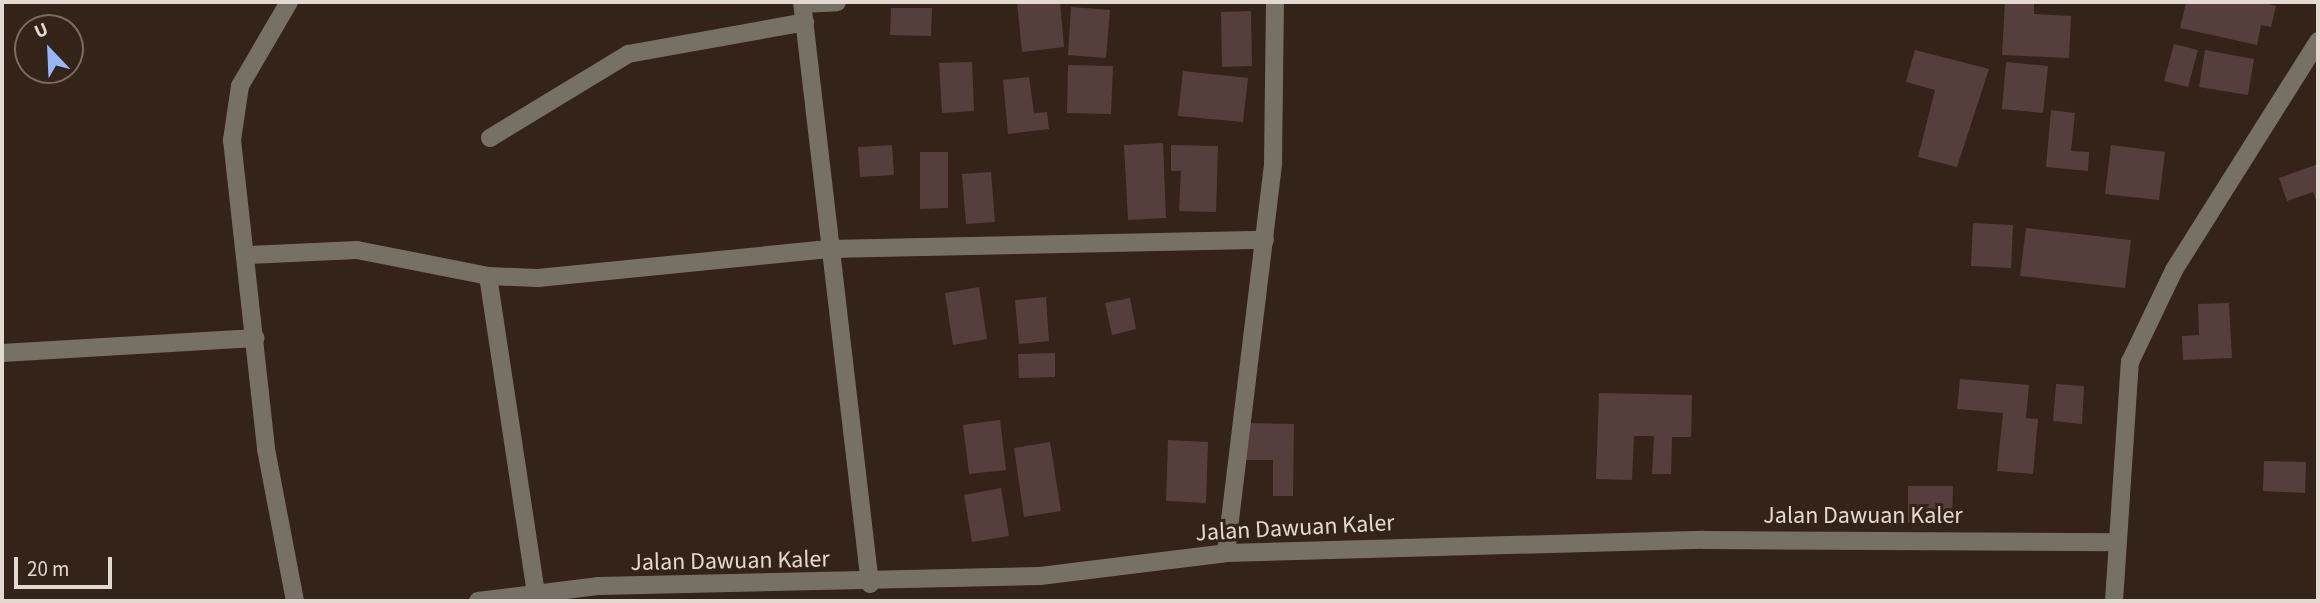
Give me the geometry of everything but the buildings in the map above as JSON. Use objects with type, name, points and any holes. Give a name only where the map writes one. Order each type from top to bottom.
[{"type":"street","points":[[289,2],[232,111],[266,449],[295,601]]},
{"type":"street","points":[[838,2],[803,3],[829,249],[870,584]]},
{"type":"street","points":[[1226,553],[1265,240],[1275,2]]},
{"type":"street","points":[[490,138],[628,54],[805,22]]},
{"type":"street","points":[[2114,601],[2124,393],[2137,343],[2174,270],[2318,41]]},
{"type":"street","points":[[248,254],[357,250],[488,276],[538,278],[829,249],[1265,240]]},
{"type":"street","points":[[488,276],[536,594]]},
{"type":"street","points":[[2,353],[256,338]]},
{"type":"street","name":"Jalan Dawuan Kaler","points":[[478,601],[599,586],[870,584],[1040,576],[1226,553],[1704,540],[2117,542]]}]
